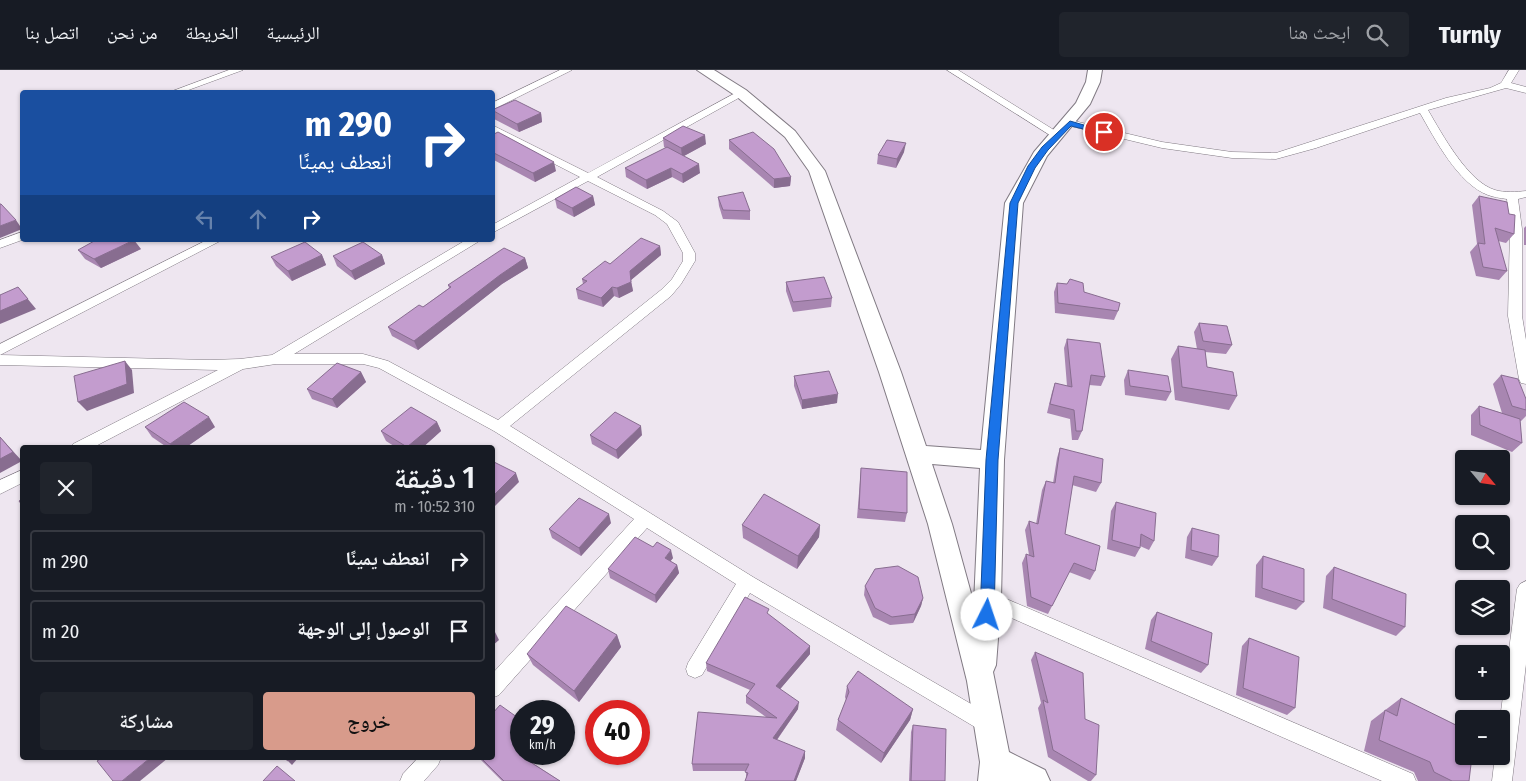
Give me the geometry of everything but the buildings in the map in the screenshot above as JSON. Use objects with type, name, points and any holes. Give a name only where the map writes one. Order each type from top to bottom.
[{"type":"main road","points":[[704,70],[741,92],[790,134],[817,171],[919,454],[940,524],[981,681],[990,726],[995,772],[1034,781]]},
{"type":"main road","points":[[981,681],[988,598],[992,460],[1014,203],[1031,168],[1086,98],[1095,70]]},
{"type":"main road","points":[[919,454],[992,460]]},
{"type":"street","points":[[181,90],[238,70]]},
{"type":"street","points":[[495,106],[567,70]]},
{"type":"street","points":[[952,70],[1063,129],[1232,155],[1263,157],[1276,156],[1312,146],[1422,109],[1505,85],[1526,90]]},
{"type":"street","points":[[1505,85],[1514,70]]},
{"type":"street","points":[[495,228],[741,92]]},
{"type":"street","points":[[1422,109],[1450,156],[1480,187],[1492,193],[1512,196],[1526,194]]},
{"type":"street","points":[[495,130],[659,213],[672,222],[689,252],[689,261],[677,281],[666,293],[499,428]]},
{"type":"street","points":[[1512,196],[1516,229],[1515,316],[1526,379]]},
{"type":"street","points":[[0,244],[20,237]]},
{"type":"street","points":[[0,350],[212,242]]},
{"type":"street","points":[[276,359],[472,242]]},
{"type":"street","points":[[0,360],[240,364],[276,359],[363,359],[391,367],[499,428],[747,582],[990,726]]},
{"type":"street","points":[[84,445],[240,364]]},
{"type":"street","points":[[0,488],[20,477]]},
{"type":"street","points":[[495,686],[645,518]]},
{"type":"street","points":[[695,669],[747,582]]},
{"type":"street","points":[[1502,781],[1521,685],[1526,589]]},
{"type":"street","points":[[988,598],[1406,781]]},
{"type":"street","points":[[410,781],[429,760]]},
{"type":"route","points":[[987,615],[992,460],[1014,203],[1031,168],[1045,148],[1070,123],[1104,132]]}]
